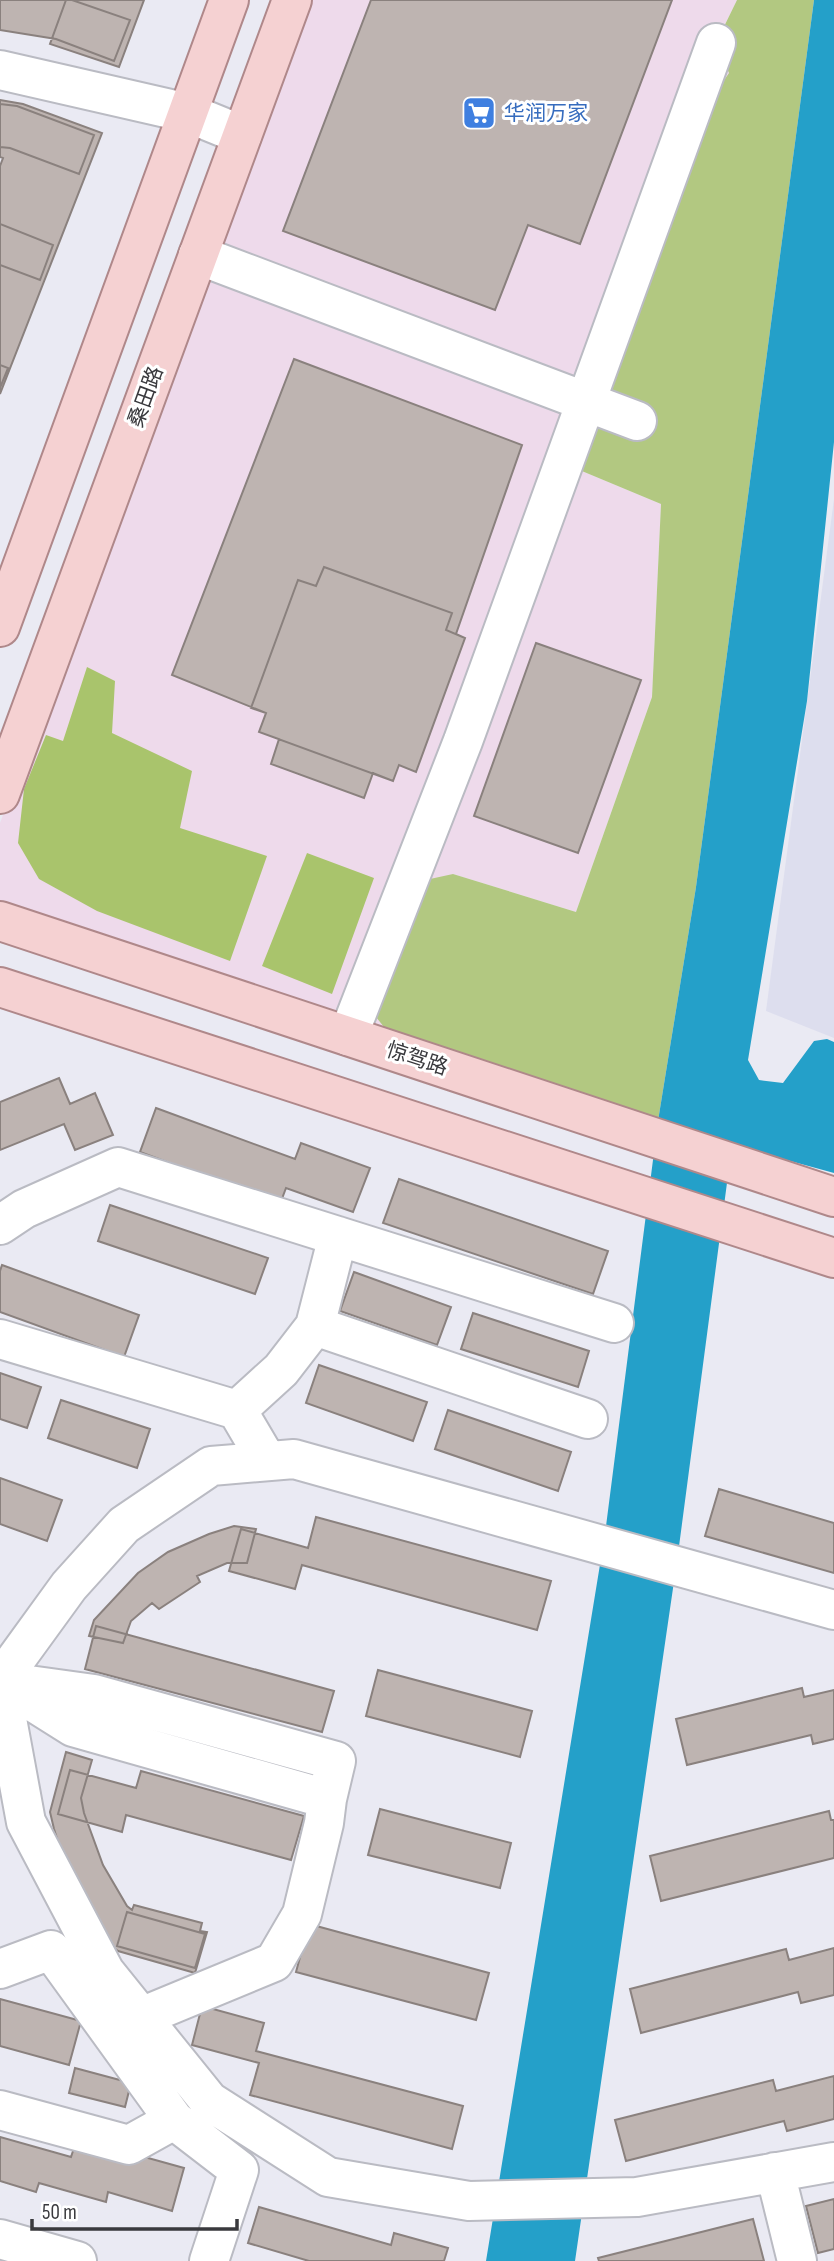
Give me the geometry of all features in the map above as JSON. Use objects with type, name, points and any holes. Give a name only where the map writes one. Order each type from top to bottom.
[{"type":"main road","points":[[0,627],[229,0]]},
{"type":"main road","name":"桑田路","points":[[0,794],[292,0]]},
{"type":"main road","name":"惊驾路","points":[[0,921],[834,1197]]},
{"type":"main road","points":[[0,986],[834,1258]]},
{"type":"street","points":[[348,1036],[463,741],[716,43]]},
{"type":"street","points":[[0,71],[188,113],[242,135]]},
{"type":"street","points":[[198,255],[637,421]]},
{"type":"street","points":[[0,1225],[24,1209],[118,1167],[614,1324]]},
{"type":"street","points":[[237,1410],[281,1370],[315,1326],[338,1237]]},
{"type":"street","points":[[315,1326],[588,1419]]},
{"type":"street","points":[[0,1339],[237,1410],[267,1461]]},
{"type":"street","points":[[834,1610],[294,1459],[267,1461],[211,1466],[124,1525],[69,1586],[0,1681],[26,1822],[105,1972],[209,2101],[328,2177],[469,2201],[637,2197],[834,2162]]},
{"type":"street","points":[[0,1681],[94,1694],[336,1761],[302,1914],[274,1962],[141,2017]]},
{"type":"street","points":[[0,1969],[51,1950],[174,2120],[239,2170],[209,2261]]},
{"type":"street","points":[[0,2110],[129,2145],[174,2120]]},
{"type":"street","points":[[775,2172],[797,2261]]},
{"type":"street","points":[[0,2239],[77,2261]]},
{"type":"shaded area","points":[[306,0],[737,0],[716,43],[730,73],[707,105],[577,469],[661,504],[652,697],[576,912],[453,874],[396,1042],[0,904],[0,823]]},
{"type":"shaded area","points":[[834,499],[834,1038],[766,1011]]},
{"type":"green space","points":[[737,0],[814,0],[696,887],[658,1121],[396,1042],[372,1012],[430,879],[453,874],[576,912],[652,697],[661,504],[577,469],[707,105],[729,73],[716,43]]},
{"type":"green space","points":[[87,667],[115,681],[112,733],[192,771],[180,828],[267,856],[230,961],[97,911],[39,879],[18,843],[24,789],[46,735],[63,741]]},
{"type":"green space","points":[[307,853],[374,878],[332,994],[262,966]]},
{"type":"water","points":[[814,0],[834,0],[834,442],[807,701],[748,1060],[759,1080],[783,1083],[814,1041],[827,1039],[834,1042],[834,1173],[732,1145],[678,1554],[575,2261],[486,2261],[605,1534],[658,1121],[696,887]]},
{"type":"building","points":[[0,0],[72,0],[130,20],[114,61],[56,39],[0,30]]},
{"type":"building","points":[[66,0],[144,0],[119,67],[50,44]]},
{"type":"building","name":"华润万家","points":[[371,0],[672,0],[580,244],[528,225],[495,310],[283,231]]},
{"type":"building","points":[[0,100],[23,104],[102,133],[0,394],[0,166],[3,158],[0,157]]},
{"type":"building","points":[[0,104],[17,106],[94,135],[79,174],[10,148],[0,147]]},
{"type":"building","points":[[0,224],[53,245],[40,280],[0,265]]},
{"type":"building","points":[[294,359],[522,445],[456,634],[465,638],[416,772],[399,765],[393,781],[373,773],[364,798],[271,764],[279,739],[259,732],[266,713],[172,675]]},
{"type":"building","points":[[0,365],[8,368],[0,388]]},
{"type":"building","points":[[324,567],[452,613],[446,630],[465,638],[416,772],[399,765],[393,781],[259,732],[266,713],[251,708],[298,580],[316,586]]},
{"type":"building","points":[[536,643],[641,680],[578,853],[474,816]]},
{"type":"building","points":[[59,1078],[70,1104],[95,1093],[113,1135],[75,1150],[64,1124],[0,1150],[0,1102]]},
{"type":"building","points":[[156,1108],[295,1159],[301,1143],[370,1168],[353,1212],[286,1188],[280,1204],[140,1152]]},
{"type":"building","points":[[399,1179],[608,1251],[593,1294],[383,1223]]},
{"type":"building","points":[[110,1205],[268,1258],[255,1294],[98,1241]]},
{"type":"building","points":[[2,1265],[139,1315],[124,1357],[0,1312]]},
{"type":"building","points":[[354,1272],[451,1307],[437,1345],[340,1311]]},
{"type":"building","points":[[473,1313],[589,1351],[578,1387],[461,1349]]},
{"type":"building","points":[[319,1365],[427,1402],[413,1441],[306,1403]]},
{"type":"building","points":[[0,1373],[41,1387],[27,1428],[0,1419]]},
{"type":"building","points":[[61,1400],[150,1429],[137,1468],[48,1438]]},
{"type":"building","points":[[448,1410],[571,1452],[558,1491],[435,1449]]},
{"type":"building","points":[[0,1478],[62,1500],[47,1541],[0,1524]]},
{"type":"building","points":[[719,1489],[834,1523],[834,1573],[705,1536]]},
{"type":"building","points":[[316,1517],[551,1581],[537,1630],[302,1565],[295,1589],[229,1571],[241,1529],[308,1548]]},
{"type":"building","points":[[234,1526],[256,1529],[247,1563],[227,1563],[197,1576],[200,1582],[159,1609],[152,1603],[131,1621],[123,1643],[89,1636],[94,1620],[138,1573],[168,1552]]},
{"type":"building","points":[[96,1626],[334,1691],[322,1732],[85,1669]]},
{"type":"building","points":[[378,1670],[532,1711],[520,1757],[366,1716]]},
{"type":"building","points":[[802,1688],[804,1697],[834,1690],[834,1739],[813,1744],[811,1735],[687,1765],[676,1719]]},
{"type":"building","points":[[66,1752],[92,1760],[81,1798],[84,1813],[103,1865],[127,1906],[132,1910],[134,1905],[202,1923],[200,1931],[207,1932],[195,1973],[118,1951],[110,1945],[61,1851],[50,1812]]},
{"type":"building","points":[[70,1770],[136,1788],[141,1771],[304,1816],[291,1860],[126,1815],[122,1832],[58,1814]]},
{"type":"building","points":[[380,1809],[511,1843],[500,1888],[368,1855]]},
{"type":"building","points":[[829,1811],[831,1820],[834,1820],[834,1858],[661,1901],[650,1856]]},
{"type":"building","points":[[127,1912],[205,1934],[195,1968],[117,1946]]},
{"type":"building","points":[[309,1924],[489,1973],[476,2020],[296,1972]]},
{"type":"building","points":[[834,1948],[834,1995],[801,2003],[798,1992],[641,2033],[630,1989],[786,1949],[789,1960]]},
{"type":"building","points":[[0,1999],[81,2021],[69,2065],[0,2046]]},
{"type":"building","points":[[202,2006],[264,2023],[256,2051],[463,2106],[452,2149],[250,2095],[259,2063],[192,2045]]},
{"type":"building","points":[[75,2068],[131,2083],[125,2107],[69,2093]]},
{"type":"building","points":[[834,2076],[834,2119],[787,2131],[784,2121],[626,2161],[615,2120],[773,2080],[776,2091]]},
{"type":"building","points":[[0,2137],[71,2157],[74,2148],[123,2151],[184,2168],[172,2211],[108,2192],[106,2202],[39,2183],[36,2192],[0,2181]]},
{"type":"building","points":[[834,2199],[834,2249],[818,2253],[806,2206]]},
{"type":"building","points":[[259,2207],[391,2245],[394,2233],[448,2248],[444,2261],[309,2261],[248,2243]]},
{"type":"building","points":[[753,2219],[764,2261],[599,2261],[598,2258]]},
{"type":"place","name":"华润万家","points":[[479,113]]}]
